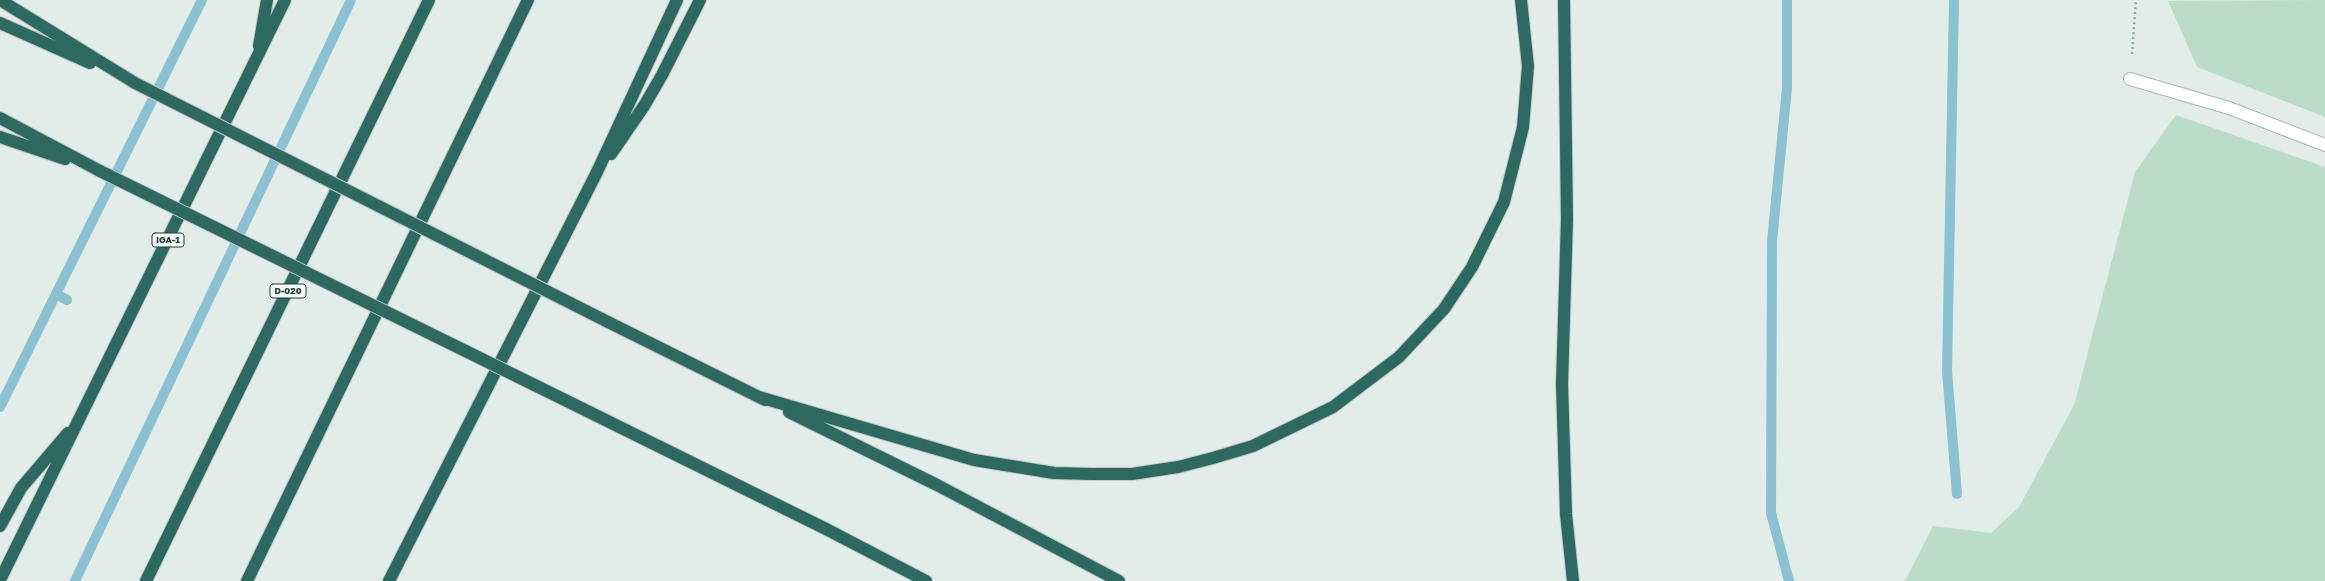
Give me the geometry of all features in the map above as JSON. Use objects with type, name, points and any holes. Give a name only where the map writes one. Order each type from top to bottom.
[{"type":"highway","points":[[0,0],[135,83]]},
{"type":"highway","name":"IGA-1","points":[[256,62],[267,0]]},
{"type":"highway","name":"IGA-1","points":[[0,580],[256,62],[285,0]]},
{"type":"highway","name":"D-020","points":[[146,581],[429,0]]},
{"type":"highway","points":[[247,581],[528,0]]},
{"type":"highway","points":[[389,581],[597,172],[677,0]]},
{"type":"highway","points":[[597,172],[644,106],[662,75],[700,0]]},
{"type":"highway","points":[[759,397],[974,460],[1054,473],[1092,474],[1132,474],[1178,467],[1213,458],[1253,446],[1333,407],[1399,357],[1444,309],[1472,267],[1504,202],[1523,127],[1528,66],[1521,0]]},
{"type":"highway","points":[[1564,0],[1567,220],[1562,384],[1566,514],[1573,581]]},
{"type":"highway","points":[[0,23],[135,83],[608,322],[937,485],[1119,581]]},
{"type":"highway","points":[[0,118],[100,171],[826,529],[926,581]]},
{"type":"highway","points":[[0,137],[100,171]]},
{"type":"highway","points":[[0,526],[21,488],[80,418]]},
{"type":"street","points":[[2130,79],[2229,108],[2325,145]]},
{"type":"path","points":[[2130,79],[2136,0]]},
{"type":"green space","points":[[2325,0],[2325,117],[2197,67],[2168,1]]},
{"type":"green space","points":[[2176,115],[2325,167],[2325,581],[1905,581],[1933,526],[1991,533],[2019,507],[2074,405],[2135,172]]},
{"type":"waterway","points":[[67,300],[56,294],[202,0]]},
{"type":"waterway","points":[[75,581],[351,0]]},
{"type":"waterway","points":[[1787,0],[1787,88],[1772,241],[1771,513],[1789,581]]},
{"type":"waterway","points":[[1954,0],[1947,371],[1957,494]]},
{"type":"waterway","points":[[0,407],[56,294]]}]
